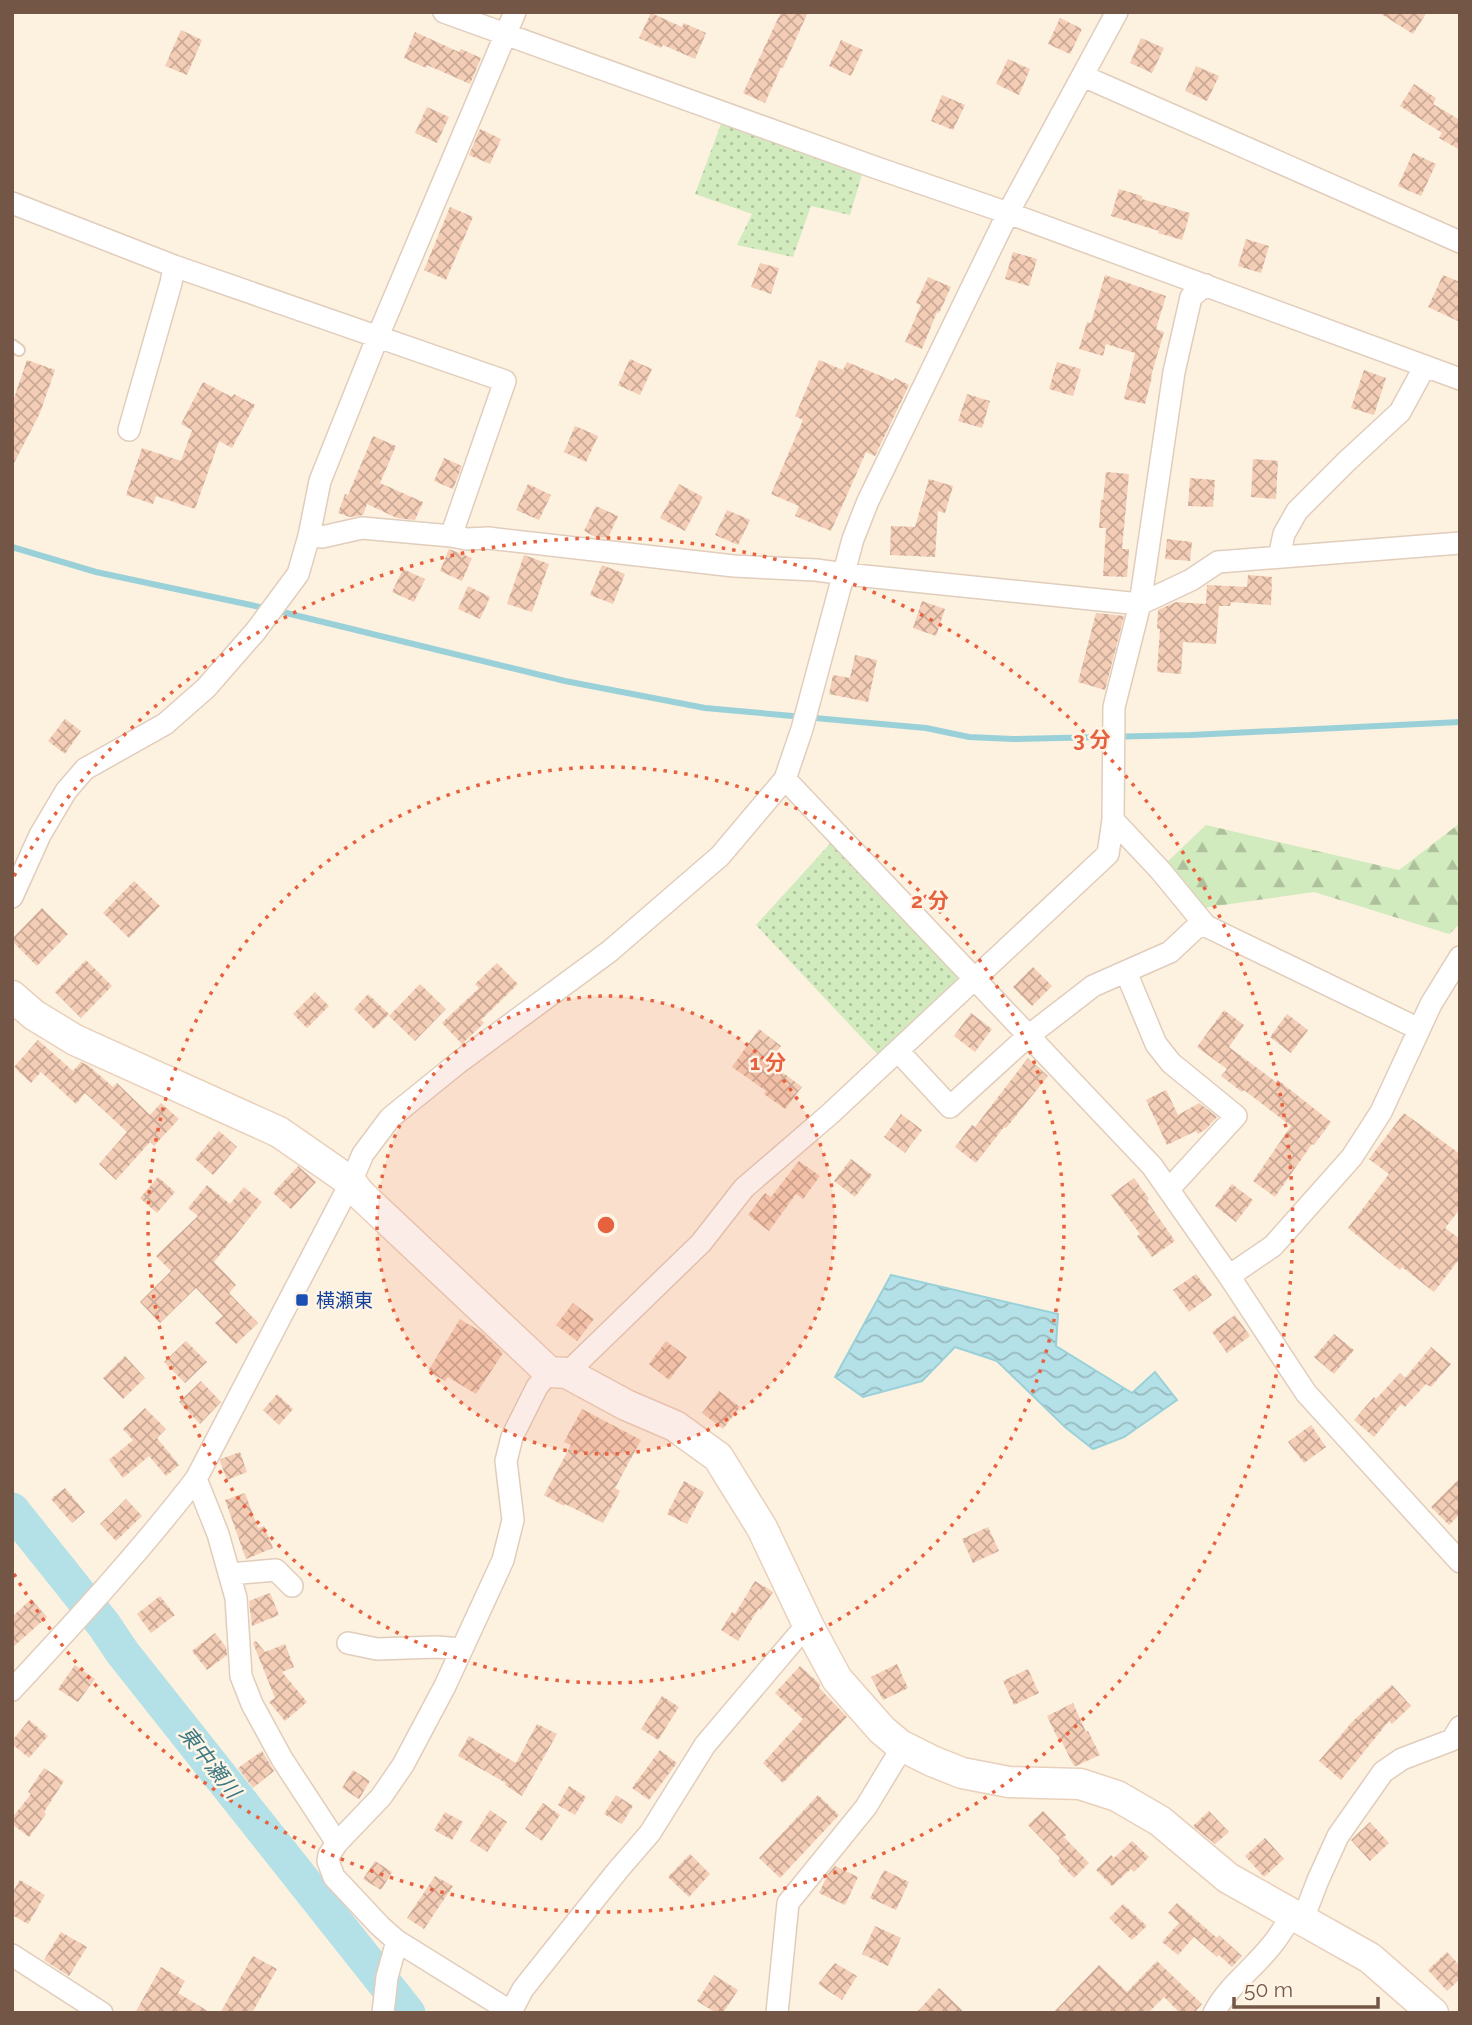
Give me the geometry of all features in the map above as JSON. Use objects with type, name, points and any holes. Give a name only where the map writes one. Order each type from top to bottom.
[{"type":"street","points":[[444,12],[1008,213],[1460,379]]},
{"type":"street","points":[[12,897],[40,835],[66,791],[85,769],[164,724],[206,688],[264,620],[298,574],[320,481],[378,336],[515,12]]},
{"type":"street","points":[[12,1690],[166,1518],[196,1479],[351,1182],[363,1154],[390,1118],[458,1063],[630,934],[720,856],[785,779],[802,729],[853,539],[868,501],[1008,213],[1117,12]]},
{"type":"street","points":[[1083,76],[1460,242]]},
{"type":"street","points":[[12,203],[174,267],[505,381],[452,536]]},
{"type":"street","points":[[129,430],[172,283],[174,267]]},
{"type":"street","points":[[810,1629],[799,1634],[705,1745],[650,1833],[523,1989],[512,2012],[397,1941],[334,1877],[328,1861],[329,1855],[381,1797],[403,1765],[445,1686],[503,1560],[513,1520],[506,1461],[512,1437],[537,1387],[558,1373],[701,1243],[744,1188],[830,1114],[1108,854],[1113,820],[1114,708],[1140,604],[1174,372],[1191,297],[1206,285]]},
{"type":"street","points":[[1279,557],[1284,534],[1297,511],[1400,412],[1425,366]]},
{"type":"street","points":[[309,536],[322,537],[362,528],[467,539],[488,538],[734,566],[816,570],[1140,604],[1191,580],[1218,562],[1460,543]]},
{"type":"street","points":[[785,779],[1027,1037],[1146,1159],[1229,1276],[1306,1393],[1460,1562]]},
{"type":"street","points":[[1113,820],[1160,870],[1206,926],[1419,1029]]},
{"type":"street","points":[[898,1051],[950,1107],[1027,1037],[1093,986],[1170,952],[1202,922]]},
{"type":"street","points":[[1229,1276],[1273,1246],[1352,1157],[1381,1112],[1431,1004],[1460,957]]},
{"type":"street","points":[[1126,972],[1156,1044],[1171,1063],[1236,1116],[1169,1189]]},
{"type":"street","points":[[12,996],[34,1015],[75,1040],[279,1132],[351,1182],[359,1193],[558,1373],[675,1426],[718,1457],[762,1528],[810,1629],[838,1679],[883,1730],[903,1746],[962,1773],[1009,1782],[1080,1784],[1117,1796],[1160,1821],[1228,1878],[1370,1958],[1433,2013]]},
{"type":"street","points":[[196,1479],[218,1534],[236,1598],[241,1676],[251,1704],[282,1759],[337,1843]]},
{"type":"street","points":[[229,1574],[276,1570],[292,1586]]},
{"type":"street","points":[[348,1643],[377,1649],[462,1649]]},
{"type":"street","points":[[1214,2013],[1237,1980],[1271,1946],[1286,1924],[1298,1917],[1338,1836],[1383,1772],[1402,1759],[1452,1740],[1460,1727]]},
{"type":"street","points":[[777,2013],[788,1903],[866,1807],[903,1746]]},
{"type":"street","points":[[385,1994],[397,1941]]},
{"type":"street","points":[[12,1955],[102,2013]]},
{"type":"green space","points":[[721,124],[863,171],[850,215],[811,206],[793,257],[737,245],[752,214],[695,194]]},
{"type":"green space","points":[[1460,823],[1460,924],[1449,934],[1314,892],[1203,908],[1165,864],[1206,825],[1399,870]]},
{"type":"green space","points":[[836,837],[958,972],[959,984],[881,1058],[756,925]]},
{"type":"water","points":[[891,1275],[1058,1314],[1056,1346],[1132,1393],[1155,1372],[1177,1400],[1124,1437],[1093,1449],[1065,1427],[997,1361],[955,1347],[922,1381],[863,1397],[835,1377]]},
{"type":"building","points":[[781,12],[808,12],[765,103],[743,93]]},
{"type":"building","points":[[1378,12],[1427,12],[1413,34]]},
{"type":"building","points":[[651,13],[682,27],[684,23],[706,33],[695,59],[639,38]]},
{"type":"building","points":[[1060,18],[1082,29],[1070,54],[1048,44]]},
{"type":"building","points":[[181,30],[202,40],[187,75],[165,66]]},
{"type":"building","points":[[415,32],[459,52],[461,49],[481,58],[470,84],[404,58]]},
{"type":"building","points":[[1141,38],[1164,48],[1152,73],[1130,63]]},
{"type":"building","points":[[841,40],[863,50],[851,76],[829,66]]},
{"type":"building","points":[[1008,59],[1030,69],[1019,95],[996,84]]},
{"type":"building","points":[[1196,66],[1219,76],[1207,101],[1185,91]]},
{"type":"building","points":[[1414,84],[1436,98],[1433,104],[1460,120],[1460,150],[1439,138],[1442,133],[1400,106]]},
{"type":"building","points":[[942,95],[965,105],[953,130],[931,121]]},
{"type":"building","points":[[427,107],[449,117],[437,143],[415,133]]},
{"type":"building","points":[[480,129],[501,139],[490,164],[469,155]]},
{"type":"building","points":[[1413,153],[1436,164],[1421,196],[1398,186]]},
{"type":"building","points":[[1119,189],[1142,196],[1142,199],[1190,213],[1182,240],[1111,216]]},
{"type":"building","points":[[450,207],[473,217],[446,280],[424,270]]},
{"type":"building","points":[[1246,239],[1269,246],[1261,273],[1238,266]]},
{"type":"building","points":[[1013,252],[1037,259],[1029,286],[1005,279]]},
{"type":"building","points":[[760,263],[779,268],[771,294],[751,287]]},
{"type":"building","points":[[1105,275],[1166,296],[1156,329],[1164,332],[1145,404],[1124,399],[1135,353],[1106,344],[1103,356],[1079,349],[1087,322],[1091,323]]},
{"type":"building","points":[[1443,275],[1460,282],[1460,322],[1428,307]]},
{"type":"building","points":[[928,277],[951,287],[922,349],[905,342],[921,305],[916,303]]},
{"type":"building","points":[[630,359],[652,369],[640,395],[618,385]]},
{"type":"building","points":[[27,360],[55,370],[40,413],[12,467],[12,404]]},
{"type":"building","points":[[819,360],[843,370],[847,362],[909,385],[875,456],[866,452],[831,531],[795,516],[799,506],[771,494],[803,420],[795,416]]},
{"type":"building","points":[[1057,362],[1081,369],[1073,396],[1049,389]]},
{"type":"building","points":[[1364,370],[1386,378],[1374,415],[1351,408]]},
{"type":"building","points":[[203,382],[255,405],[232,448],[219,441],[195,509],[156,496],[153,504],[126,495],[142,448],[181,461],[192,430],[181,424]]},
{"type":"building","points":[[967,394],[990,401],[982,428],[958,421]]},
{"type":"building","points":[[575,426],[598,436],[586,462],[564,452]]},
{"type":"building","points":[[373,436],[396,446],[380,483],[423,502],[415,520],[397,518],[367,504],[363,515],[350,517],[338,513]]},
{"type":"building","points":[[444,458],[462,466],[453,489],[434,481]]},
{"type":"building","points":[[1253,459],[1278,461],[1276,499],[1251,497]]},
{"type":"building","points":[[1106,472],[1129,474],[1122,549],[1129,549],[1127,577],[1103,576],[1106,528],[1099,528]]},
{"type":"building","points":[[1190,478],[1215,480],[1213,507],[1188,506]]},
{"type":"building","points":[[929,479],[953,486],[945,513],[938,511],[935,557],[890,555],[891,526],[915,527]]},
{"type":"building","points":[[528,484],[551,495],[539,520],[516,510]]},
{"type":"building","points":[[679,484],[703,497],[685,531],[660,518]]},
{"type":"building","points":[[596,506],[618,516],[608,538],[596,537],[584,531]]},
{"type":"building","points":[[727,510],[750,520],[738,545],[715,535]]},
{"type":"building","points":[[1167,539],[1192,542],[1190,561],[1165,559]]},
{"type":"building","points":[[449,549],[472,558],[462,581],[440,571]]},
{"type":"building","points":[[524,555],[549,564],[532,612],[507,604]]},
{"type":"building","points":[[602,565],[625,574],[613,604],[590,595]]},
{"type":"building","points":[[403,569],[425,579],[414,602],[392,592]]},
{"type":"building","points":[[1248,575],[1272,577],[1271,605],[1231,602],[1230,606],[1219,606],[1216,644],[1183,642],[1181,674],[1157,672],[1160,629],[1157,629],[1158,610],[1176,602],[1206,604],[1207,585],[1247,587]]},
{"type":"building","points":[[468,586],[490,597],[480,619],[458,609]]},
{"type":"building","points":[[922,601],[945,609],[936,636],[913,628]]},
{"type":"building","points":[[1096,613],[1124,616],[1105,690],[1078,682]]},
{"type":"building","points":[[855,655],[877,660],[868,702],[829,694],[833,675],[850,678]]},
{"type":"building","points":[[65,719],[81,731],[65,754],[48,741]]},
{"type":"building","points":[[134,881],[160,906],[129,938],[103,913]]},
{"type":"building","points":[[42,908],[68,934],[37,966],[12,939]]},
{"type":"building","points":[[86,960],[112,986],[81,1018],[55,992]]},
{"type":"building","points":[[497,963],[518,984],[481,1020],[484,1023],[462,1044],[442,1023],[479,988],[475,984]]},
{"type":"building","points":[[1033,967],[1052,986],[1032,1006],[1013,987]]},
{"type":"building","points":[[420,984],[446,1009],[415,1041],[389,1016]]},
{"type":"building","points":[[315,992],[329,1006],[307,1028],[293,1014]]},
{"type":"building","points":[[368,994],[389,1014],[374,1029],[354,1009]]},
{"type":"building","points":[[1224,1010],[1244,1025],[1229,1047],[1276,1082],[1278,1080],[1331,1122],[1275,1197],[1253,1181],[1291,1126],[1221,1076],[1227,1069],[1197,1047]]},
{"type":"building","points":[[971,1013],[992,1029],[975,1052],[954,1036]]},
{"type":"building","points":[[1287,1014],[1308,1030],[1291,1053],[1270,1037]]},
{"type":"building","points":[[759,1029],[781,1046],[769,1062],[802,1087],[785,1109],[764,1094],[766,1091],[732,1067]]},
{"type":"building","points":[[38,1040],[73,1071],[81,1062],[113,1087],[117,1083],[150,1115],[161,1103],[179,1119],[154,1146],[150,1142],[116,1180],[99,1164],[127,1132],[85,1093],[76,1104],[41,1072],[31,1083],[14,1067]]},
{"type":"building","points":[[1028,1058],[1048,1076],[976,1163],[955,1147],[972,1125],[975,1127]]},
{"type":"building","points":[[1166,1090],[1178,1115],[1199,1103],[1217,1117],[1198,1134],[1196,1131],[1167,1145],[1146,1100]]},
{"type":"building","points":[[1404,1113],[1460,1154],[1460,1209],[1445,1228],[1460,1239],[1460,1258],[1434,1292],[1402,1267],[1400,1270],[1348,1228],[1389,1174],[1369,1159]]},
{"type":"building","points":[[901,1114],[922,1130],[905,1153],[884,1137]]},
{"type":"building","points":[[219,1131],[237,1147],[213,1175],[195,1159]]},
{"type":"building","points":[[851,1159],[872,1175],[855,1197],[834,1181]]},
{"type":"building","points":[[799,1161],[820,1176],[803,1199],[796,1194],[769,1231],[748,1215],[765,1193],[771,1197]]},
{"type":"building","points":[[298,1166],[316,1182],[291,1209],[273,1193]]},
{"type":"building","points":[[158,1177],[175,1192],[157,1213],[140,1198]]},
{"type":"building","points":[[1134,1178],[1175,1241],[1152,1257],[1137,1236],[1140,1234],[1111,1195]]},
{"type":"building","points":[[1232,1184],[1253,1200],[1236,1222],[1215,1206]]},
{"type":"building","points":[[207,1185],[230,1204],[244,1187],[262,1202],[214,1262],[236,1285],[229,1293],[258,1323],[236,1344],[215,1323],[223,1316],[196,1288],[160,1323],[140,1302],[171,1271],[156,1256],[198,1216],[188,1208]]},
{"type":"building","points":[[1196,1274],[1212,1295],[1189,1312],[1173,1290]]},
{"type":"building","points":[[573,1303],[594,1319],[577,1341],[556,1325]]},
{"type":"building","points":[[1235,1315],[1250,1336],[1227,1353],[1212,1332]]},
{"type":"building","points":[[460,1319],[481,1332],[503,1353],[476,1394],[448,1377],[445,1381],[428,1371]]},
{"type":"building","points":[[1334,1334],[1354,1350],[1334,1374],[1314,1357]]},
{"type":"building","points":[[186,1341],[207,1362],[185,1383],[164,1362]]},
{"type":"building","points":[[666,1341],[687,1357],[669,1380],[649,1364]]},
{"type":"building","points":[[1431,1347],[1451,1364],[1431,1387],[1426,1384],[1405,1407],[1401,1404],[1374,1437],[1354,1420],[1400,1373],[1405,1378]]},
{"type":"building","points":[[125,1356],[145,1378],[123,1399],[103,1378]]},
{"type":"building","points":[[201,1381],[221,1402],[200,1424],[179,1402]]},
{"type":"building","points":[[719,1391],[740,1407],[723,1429],[702,1413]]},
{"type":"building","points":[[277,1394],[293,1409],[279,1425],[263,1410]]},
{"type":"building","points":[[145,1408],[166,1429],[157,1438],[179,1465],[166,1476],[149,1456],[123,1478],[109,1460],[133,1440],[123,1429]]},
{"type":"building","points":[[582,1409],[641,1440],[615,1488],[620,1491],[603,1523],[544,1495],[571,1445],[564,1442]]},
{"type":"building","points":[[1311,1425],[1326,1447],[1304,1463],[1288,1442]]},
{"type":"building","points":[[240,1452],[247,1472],[227,1480],[220,1461]]},
{"type":"building","points":[[1460,1478],[1460,1514],[1449,1525],[1431,1507]]},
{"type":"building","points":[[684,1481],[704,1492],[687,1524],[667,1514]]},
{"type":"building","points":[[65,1488],[85,1512],[72,1523],[51,1499]]},
{"type":"building","points":[[245,1493],[258,1528],[264,1526],[273,1548],[246,1559],[225,1500]]},
{"type":"building","points":[[126,1499],[142,1516],[116,1541],[100,1524]]},
{"type":"building","points":[[988,1527],[999,1551],[973,1563],[962,1539]]},
{"type":"building","points":[[755,1581],[773,1592],[738,1641],[721,1630],[732,1612],[735,1614]]},
{"type":"building","points":[[270,1593],[279,1615],[252,1626],[249,1601]]},
{"type":"building","points":[[160,1596],[175,1615],[151,1633],[137,1614]]},
{"type":"building","points":[[31,1599],[47,1617],[12,1648],[12,1617]]},
{"type":"building","points":[[215,1633],[226,1647],[227,1655],[207,1670],[192,1651]]},
{"type":"building","points":[[256,1641],[265,1652],[285,1644],[294,1667],[282,1672],[307,1702],[285,1721],[269,1702],[275,1698],[253,1643]]},
{"type":"building","points":[[897,1664],[908,1688],[883,1700],[871,1677]]},
{"type":"building","points":[[75,1665],[95,1679],[78,1702],[58,1689]]},
{"type":"building","points":[[800,1666],[820,1684],[819,1688],[847,1717],[783,1783],[763,1763],[803,1719],[775,1693]]},
{"type":"building","points":[[1028,1669],[1039,1693],[1014,1705],[1003,1681]]},
{"type":"building","points":[[1392,1685],[1411,1706],[1392,1724],[1389,1721],[1341,1780],[1319,1761],[1352,1722]]},
{"type":"building","points":[[662,1696],[679,1707],[658,1740],[641,1729]]},
{"type":"building","points":[[1073,1703],[1100,1755],[1076,1766],[1047,1716]]},
{"type":"building","points":[[29,1720],[48,1736],[29,1758],[12,1744],[12,1741]]},
{"type":"building","points":[[537,1724],[557,1734],[522,1796],[505,1785],[506,1783],[458,1756],[469,1736],[516,1763]]},
{"type":"building","points":[[660,1750],[677,1763],[649,1800],[632,1788]]},
{"type":"building","points":[[262,1751],[274,1771],[253,1788],[238,1768]]},
{"type":"building","points":[[44,1768],[64,1781],[44,1812],[46,1814],[29,1837],[12,1824],[12,1818],[31,1794],[28,1792]]},
{"type":"building","points":[[353,1770],[370,1781],[359,1799],[342,1788]]},
{"type":"building","points":[[569,1786],[586,1797],[575,1815],[558,1805]]},
{"type":"building","points":[[616,1795],[633,1806],[622,1824],[604,1814]]},
{"type":"building","points":[[818,1795],[839,1815],[780,1878],[759,1858]]},
{"type":"building","points":[[543,1803],[560,1815],[542,1841],[525,1829]]},
{"type":"building","points":[[490,1810],[507,1822],[487,1852],[470,1841]]},
{"type":"building","points":[[1043,1811],[1089,1863],[1074,1878],[1058,1861],[1060,1858],[1028,1825]]},
{"type":"building","points":[[1209,1811],[1229,1832],[1215,1844],[1193,1826]]},
{"type":"building","points":[[445,1812],[463,1822],[452,1840],[434,1830]]},
{"type":"building","points":[[1370,1822],[1389,1843],[1370,1861],[1351,1840]]},
{"type":"building","points":[[1265,1838],[1284,1859],[1264,1877],[1245,1856]]},
{"type":"building","points":[[1132,1841],[1149,1857],[1134,1872],[1131,1869],[1112,1886],[1096,1870],[1111,1855],[1114,1858]]},
{"type":"building","points":[[690,1854],[710,1874],[689,1897],[668,1877]]},
{"type":"building","points":[[375,1861],[392,1872],[381,1890],[363,1879]]},
{"type":"building","points":[[835,1866],[858,1877],[845,1905],[819,1893]]},
{"type":"building","points":[[884,1870],[909,1882],[896,1910],[870,1898]]},
{"type":"building","points":[[435,1876],[453,1886],[424,1929],[407,1918]]},
{"type":"building","points":[[20,1880],[45,1895],[28,1924],[12,1915],[12,1893]]},
{"type":"building","points":[[1177,1903],[1242,1956],[1232,1967],[1194,1937],[1178,1955],[1162,1942],[1179,1923],[1168,1913]]},
{"type":"building","points":[[1123,1904],[1147,1926],[1132,1940],[1109,1918]]},
{"type":"building","points":[[875,1926],[901,1938],[888,1966],[862,1954]]},
{"type":"building","points":[[61,1932],[87,1947],[69,1976],[44,1960]]},
{"type":"building","points":[[1447,1952],[1460,1966],[1460,1979],[1447,1991],[1428,1970]]},
{"type":"building","points":[[253,1956],[277,1969],[252,2013],[220,2013]]},
{"type":"building","points":[[1157,1961],[1202,2004],[1194,2013],[1180,2013],[1164,1997],[1148,2013],[1053,2013],[1099,1965],[1127,1992]]},
{"type":"building","points":[[835,1963],[857,1976],[842,2000],[818,1984]]},
{"type":"building","points":[[161,1967],[185,1981],[178,1993],[211,2013],[135,2013]]},
{"type":"building","points":[[714,1975],[738,1990],[723,2013],[716,2013],[697,2001]]},
{"type":"building","points":[[939,1988],[965,2013],[916,2013]]},
{"type":"waterway","points":[[12,547],[96,572],[274,610],[565,681],[705,708],[926,728],[969,737],[1013,739],[1191,735],[1460,722]]},
{"type":"waterway","name":"東中瀬川","points":[[12,1510],[408,2013]]},
{"type":"place","name":"横瀬東","points":[[302,1300]]}]
